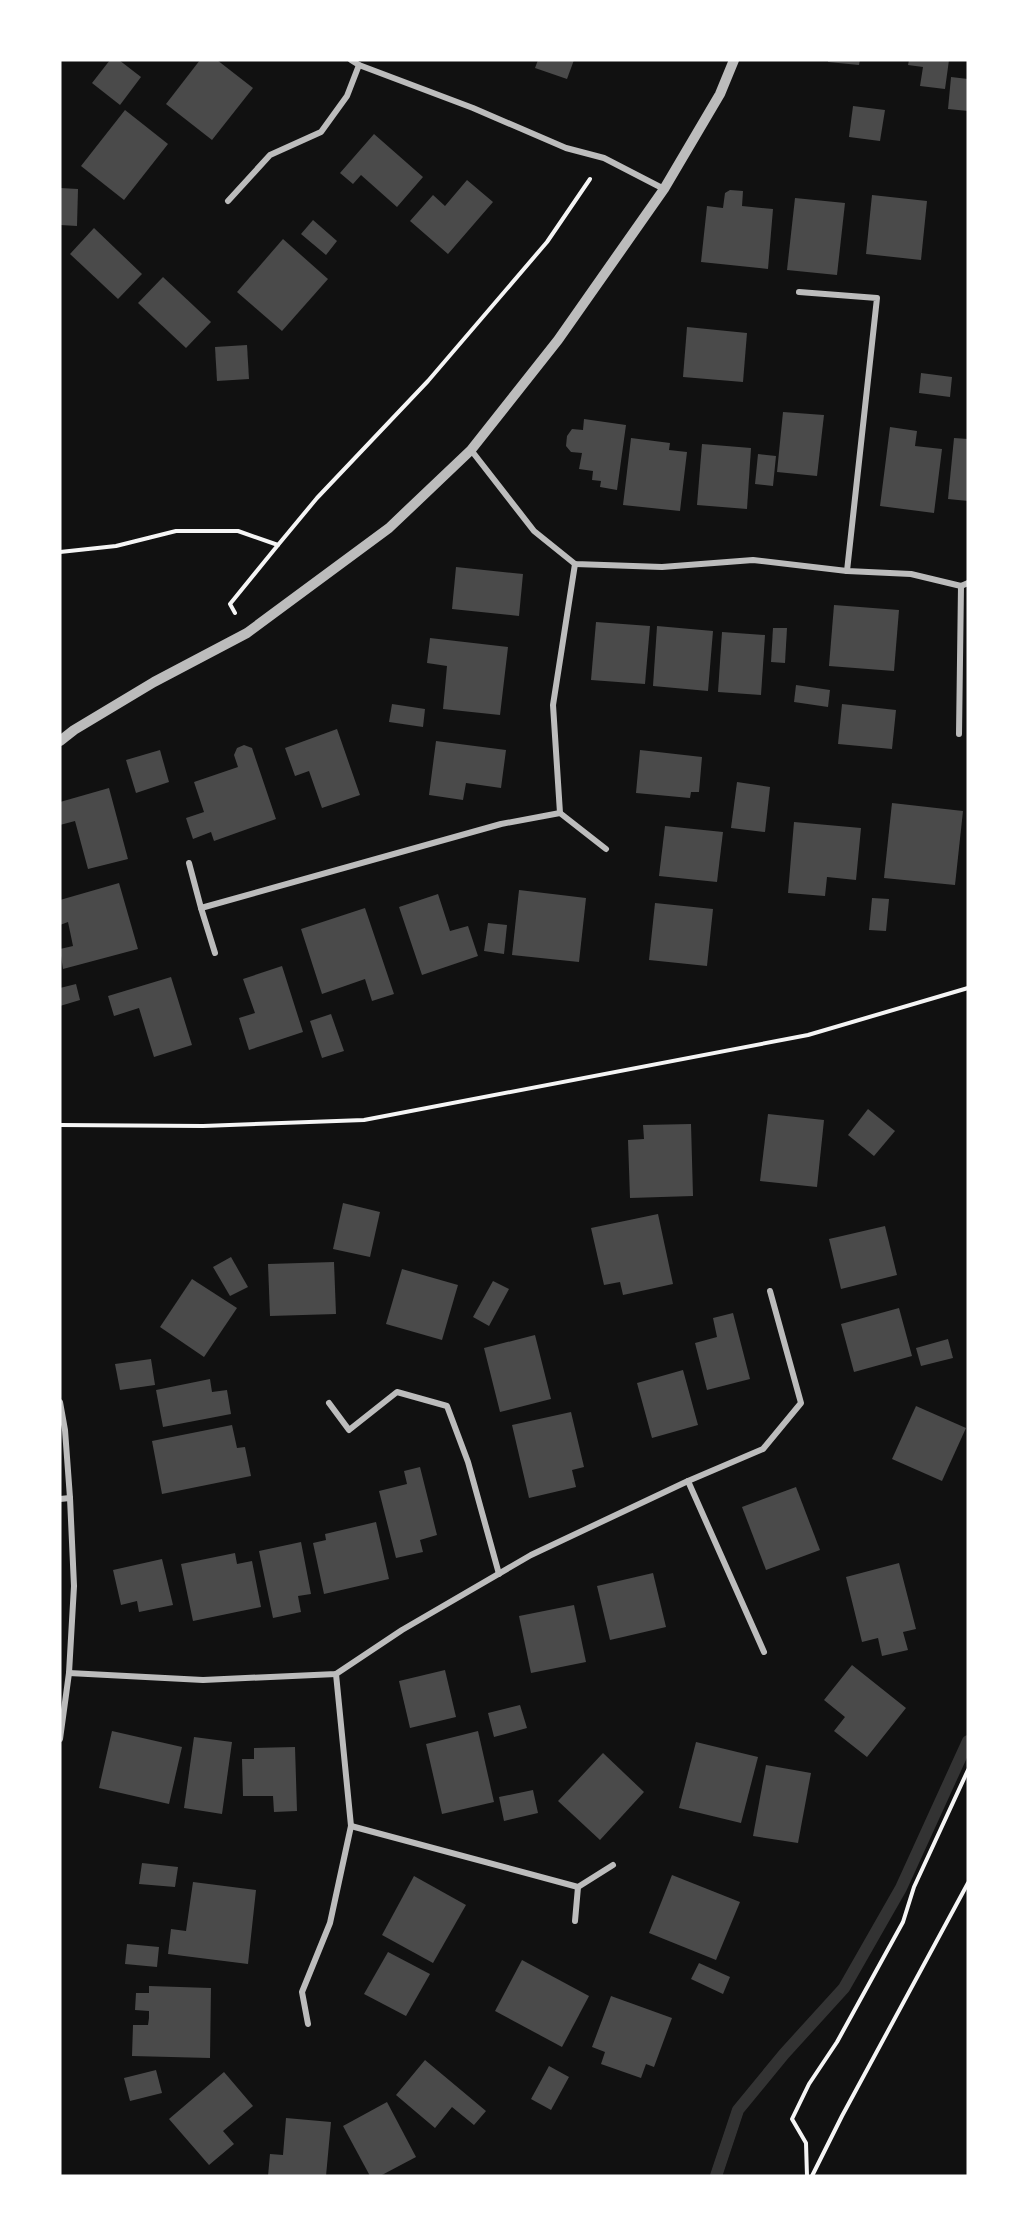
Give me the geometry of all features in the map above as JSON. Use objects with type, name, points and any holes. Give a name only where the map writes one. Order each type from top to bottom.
[{"type":"street","points":[[351,60],[358,65],[473,108],[566,148],[604,158],[664,189]]},
{"type":"street","points":[[60,741],[154,681],[247,633],[389,528],[471,450],[558,340],[664,189],[720,94],[734,60]]},
{"type":"street","points":[[228,201],[270,155],[321,132],[347,96],[358,65]]},
{"type":"street","points":[[799,292],[877,298],[847,571]]},
{"type":"street","points":[[471,450],[534,531],[575,564],[662,567],[753,560],[847,571],[911,574],[964,584],[960,734]]},
{"type":"street","points":[[575,564],[553,705],[560,813],[606,849]]},
{"type":"street","points":[[60,732],[74,730]]},
{"type":"street","points":[[201,908],[501,824],[560,813]]},
{"type":"street","points":[[189,863],[215,953]]},
{"type":"street","points":[[69,1673],[203,1680],[336,1674],[402,1630],[531,1555],[688,1481],[763,1449],[801,1403],[770,1291]]},
{"type":"street","points":[[329,1403],[349,1430],[397,1392],[447,1406],[468,1461],[499,1574]]},
{"type":"street","points":[[60,1402],[65,1430],[74,1586],[69,1673],[60,1739]]},
{"type":"street","points":[[688,1481],[764,1653]]},
{"type":"street","points":[[60,1499],[70,1498]]},
{"type":"street","points":[[308,2024],[302,1992],[330,1923],[351,1826],[336,1674]]},
{"type":"street","points":[[351,1826],[578,1887],[613,1865]]},
{"type":"street","points":[[575,1921],[578,1887]]},
{"type":"path","points":[[247,633],[230,604],[317,498],[428,381],[547,242],[604,158]]},
{"type":"path","points":[[60,552],[116,546],[176,531],[238,531],[278,545]]},
{"type":"path","points":[[60,1125],[203,1126],[364,1120],[808,1035],[968,988]]},
{"type":"path","points":[[807,2176],[806,2143],[792,2119],[809,2084],[837,2042],[903,1922],[914,1887],[968,1770]]},
{"type":"path","points":[[812,2176],[968,1883]]},
{"type":"building","points":[[110,60],[119,60],[141,77],[120,105],[92,83]]},
{"type":"building","points":[[200,60],[217,60],[253,88],[212,140],[166,104]]},
{"type":"building","points":[[538,60],[574,60],[567,79],[535,68]]},
{"type":"building","points":[[828,60],[860,60],[859,65],[828,62]]},
{"type":"building","points":[[909,60],[949,60],[945,89],[920,86],[923,67],[908,65]]},
{"type":"building","points":[[951,77],[968,79],[968,111],[948,109]]},
{"type":"building","points":[[853,106],[885,110],[880,141],[849,137]]},
{"type":"building","points":[[125,110],[168,144],[124,200],[81,166]]},
{"type":"building","points":[[374,134],[423,177],[397,207],[361,175],[353,184],[340,173]]},
{"type":"building","points":[[467,180],[493,202],[448,254],[410,221],[433,195],[445,206]]},
{"type":"building","points":[[60,188],[78,189],[77,226],[60,225]]},
{"type":"building","points":[[730,190],[743,191],[742,206],[773,209],[768,269],[701,262],[707,206],[723,208],[725,193]]},
{"type":"building","points":[[872,195],[927,201],[921,260],[866,254]]},
{"type":"building","points":[[795,198],[845,203],[837,275],[787,270]]},
{"type":"building","points":[[313,220],[337,241],[326,255],[301,234]]},
{"type":"building","points":[[94,228],[142,274],[118,299],[70,254]]},
{"type":"building","points":[[283,239],[328,279],[282,331],[237,292]]},
{"type":"building","points":[[163,277],[211,322],[186,348],[138,303]]},
{"type":"building","points":[[687,327],[747,333],[743,382],[683,377]]},
{"type":"building","points":[[247,345],[249,379],[217,381],[215,347]]},
{"type":"building","points":[[921,373],[952,377],[950,397],[919,393]]},
{"type":"building","points":[[783,412],[824,415],[817,476],[777,472]]},
{"type":"building","points":[[584,419],[626,425],[617,490],[600,487],[601,481],[592,480],[593,471],[579,469],[582,453],[571,452],[566,446],[567,436],[572,429],[583,430]]},
{"type":"building","points":[[890,427],[917,431],[915,446],[942,449],[934,513],[880,506]]},
{"type":"building","points":[[631,438],[670,443],[669,450],[687,452],[680,511],[623,505]]},
{"type":"building","points":[[954,438],[968,439],[968,501],[948,499]]},
{"type":"building","points":[[702,444],[751,448],[747,509],[697,505]]},
{"type":"building","points":[[758,454],[776,456],[773,486],[755,484]]},
{"type":"building","points":[[456,567],[523,574],[519,616],[452,609]]},
{"type":"building","points":[[834,605],[899,610],[894,671],[829,666]]},
{"type":"building","points":[[596,622],[650,626],[645,684],[591,680]]},
{"type":"building","points":[[657,626],[713,631],[708,691],[653,686]]},
{"type":"building","points":[[773,628],[787,628],[785,663],[771,662]]},
{"type":"building","points":[[722,632],[765,635],[761,695],[718,692]]},
{"type":"building","points":[[430,638],[508,647],[500,715],[443,709],[447,666],[427,663]]},
{"type":"building","points":[[796,685],[830,690],[828,707],[794,702]]},
{"type":"building","points":[[392,704],[425,709],[423,727],[389,722]]},
{"type":"building","points":[[842,704],[896,710],[892,749],[838,744]]},
{"type":"building","points":[[337,729],[360,795],[322,808],[309,771],[295,776],[285,748]]},
{"type":"building","points":[[436,741],[506,750],[501,788],[466,783],[463,800],[429,795]]},
{"type":"building","points":[[244,745],[252,748],[276,819],[214,841],[211,832],[193,839],[186,818],[204,812],[194,782],[238,767],[234,755],[237,748]]},
{"type":"building","points":[[160,750],[169,782],[136,793],[126,760]]},
{"type":"building","points":[[640,750],[702,757],[699,792],[691,792],[690,798],[636,793]]},
{"type":"building","points":[[737,782],[770,787],[765,832],[731,828]]},
{"type":"building","points":[[109,788],[128,859],[88,869],[75,821],[60,825],[60,802]]},
{"type":"building","points":[[892,803],[963,811],[955,885],[884,878]]},
{"type":"building","points":[[794,822],[861,828],[856,880],[827,877],[825,896],[788,893]]},
{"type":"building","points":[[665,826],[723,832],[717,882],[659,876]]},
{"type":"building","points":[[119,883],[138,949],[63,969],[60,949],[73,946],[68,922],[60,925],[60,900]]},
{"type":"building","points":[[519,890],[586,898],[579,962],[512,955]]},
{"type":"building","points":[[438,894],[450,931],[468,926],[478,956],[422,975],[399,907]]},
{"type":"building","points":[[872,898],[889,899],[886,931],[869,930]]},
{"type":"building","points":[[655,903],[713,909],[707,966],[649,960]]},
{"type":"building","points":[[365,908],[394,994],[372,1001],[365,979],[322,994],[301,929]]},
{"type":"building","points":[[488,923],[507,925],[504,954],[484,951]]},
{"type":"building","points":[[282,966],[303,1032],[249,1050],[239,1018],[255,1013],[243,979]]},
{"type":"building","points":[[171,977],[192,1045],[154,1057],[139,1008],[114,1016],[108,996]]},
{"type":"building","points":[[76,984],[80,1000],[60,1006],[60,988]]},
{"type":"building","points":[[331,1014],[344,1051],[322,1058],[310,1021]]},
{"type":"building","points":[[868,1109],[895,1131],[874,1156],[848,1135]]},
{"type":"building","points":[[768,1114],[824,1120],[817,1187],[760,1181]]},
{"type":"building","points":[[691,1124],[693,1196],[630,1198],[628,1140],[644,1139],[643,1125]]},
{"type":"building","points":[[343,1203],[380,1212],[370,1257],[333,1249]]},
{"type":"building","points":[[658,1214],[673,1284],[623,1295],[620,1282],[604,1285],[591,1228]]},
{"type":"building","points":[[885,1226],[897,1275],[841,1289],[829,1239]]},
{"type":"building","points":[[231,1257],[248,1287],[230,1296],[213,1267]]},
{"type":"building","points":[[334,1262],[336,1314],[270,1316],[268,1264]]},
{"type":"building","points":[[402,1269],[458,1285],[442,1340],[386,1324]]},
{"type":"building","points":[[192,1279],[237,1308],[204,1357],[160,1327]]},
{"type":"building","points":[[493,1281],[509,1289],[489,1326],[473,1317]]},
{"type":"building","points":[[899,1308],[912,1356],[854,1372],[841,1324]]},
{"type":"building","points":[[733,1313],[750,1379],[707,1390],[695,1343],[717,1337],[713,1318]]},
{"type":"building","points":[[535,1335],[551,1399],[500,1412],[484,1348]]},
{"type":"building","points":[[948,1339],[953,1358],[921,1366],[916,1348]]},
{"type":"building","points":[[151,1359],[155,1385],[120,1390],[115,1364]]},
{"type":"building","points":[[683,1370],[698,1425],[652,1438],[637,1383]]},
{"type":"building","points":[[210,1379],[212,1392],[227,1390],[231,1414],[163,1427],[156,1390]]},
{"type":"building","points":[[916,1406],[966,1428],[942,1481],[892,1459]]},
{"type":"building","points":[[571,1412],[584,1467],[572,1470],[576,1487],[529,1498],[512,1425]]},
{"type":"building","points":[[232,1425],[237,1448],[245,1447],[251,1476],[162,1494],[152,1441]]},
{"type":"building","points":[[420,1467],[437,1535],[420,1540],[423,1552],[396,1558],[379,1491],[407,1484],[404,1471]]},
{"type":"building","points":[[796,1487],[820,1550],[766,1570],[742,1507]]},
{"type":"building","points":[[376,1522],[389,1579],[324,1594],[313,1543],[326,1540],[325,1534]]},
{"type":"building","points":[[301,1542],[311,1594],[298,1596],[301,1612],[273,1618],[259,1551]]},
{"type":"building","points":[[235,1553],[237,1564],[252,1561],[261,1607],[193,1621],[181,1564]]},
{"type":"building","points":[[162,1559],[173,1605],[139,1612],[137,1601],[121,1605],[113,1570]]},
{"type":"building","points":[[899,1563],[916,1629],[903,1632],[908,1650],[882,1656],[878,1638],[862,1642],[846,1577]]},
{"type":"building","points":[[653,1573],[666,1627],[610,1640],[597,1586]]},
{"type":"building","points":[[574,1605],[586,1662],[531,1673],[519,1616]]},
{"type":"building","points":[[852,1665],[906,1708],[867,1757],[834,1731],[845,1717],[824,1700]]},
{"type":"building","points":[[445,1670],[456,1717],[410,1728],[399,1681]]},
{"type":"building","points":[[520,1705],[527,1728],[494,1737],[488,1713]]},
{"type":"building","points":[[112,1731],[182,1747],[169,1804],[99,1788]]},
{"type":"building","points":[[478,1731],[494,1802],[442,1814],[426,1744]]},
{"type":"building","points":[[194,1737],[232,1742],[222,1814],[184,1808]]},
{"type":"building","points":[[696,1742],[758,1757],[741,1823],[679,1808]]},
{"type":"building","points":[[295,1747],[297,1811],[274,1812],[273,1796],[243,1796],[242,1759],[254,1759],[254,1748]]},
{"type":"building","points":[[603,1753],[644,1792],[600,1840],[558,1801]]},
{"type":"building","points":[[766,1765],[811,1773],[798,1843],[753,1836]]},
{"type":"building","points":[[533,1790],[538,1813],[504,1821],[499,1797]]},
{"type":"building","points":[[142,1863],[178,1867],[175,1887],[139,1884]]},
{"type":"building","points":[[672,1875],[740,1902],[716,1960],[649,1933]]},
{"type":"building","points":[[414,1876],[466,1905],[433,1963],[382,1935]]},
{"type":"building","points":[[193,1882],[256,1890],[248,1964],[168,1954],[171,1929],[186,1931]]},
{"type":"building","points":[[127,1944],[159,1947],[157,1967],[125,1964]]},
{"type":"building","points":[[388,1952],[430,1974],[406,2016],[364,1994]]},
{"type":"building","points":[[522,1960],[589,1996],[562,2047],[495,2011]]},
{"type":"building","points":[[699,1963],[730,1977],[723,1994],[691,1979]]},
{"type":"building","points":[[149,1986],[211,1988],[210,2058],[132,2056],[133,2025],[148,2025],[149,2018],[149,2011],[135,2010],[136,1993],[149,1993]]},
{"type":"building","points":[[611,1996],[672,2018],[654,2067],[646,2064],[641,2078],[601,2064],[605,2052],[592,2047]]},
{"type":"building","points":[[425,2060],[486,2111],[474,2125],[452,2107],[435,2128],[396,2095]]},
{"type":"building","points":[[549,2066],[569,2077],[551,2110],[531,2099]]},
{"type":"building","points":[[156,2070],[162,2093],[130,2101],[124,2078]]},
{"type":"building","points":[[224,2072],[253,2106],[223,2131],[234,2144],[209,2165],[169,2119]]},
{"type":"building","points":[[387,2102],[416,2157],[380,2176],[370,2176],[343,2126]]},
{"type":"building","points":[[286,2118],[331,2122],[326,2176],[268,2176],[270,2154],[283,2155]]},
{"type":"waterway","points":[[716,2176],[738,2110],[784,2054],[844,1988],[901,1888],[968,1741]]}]
